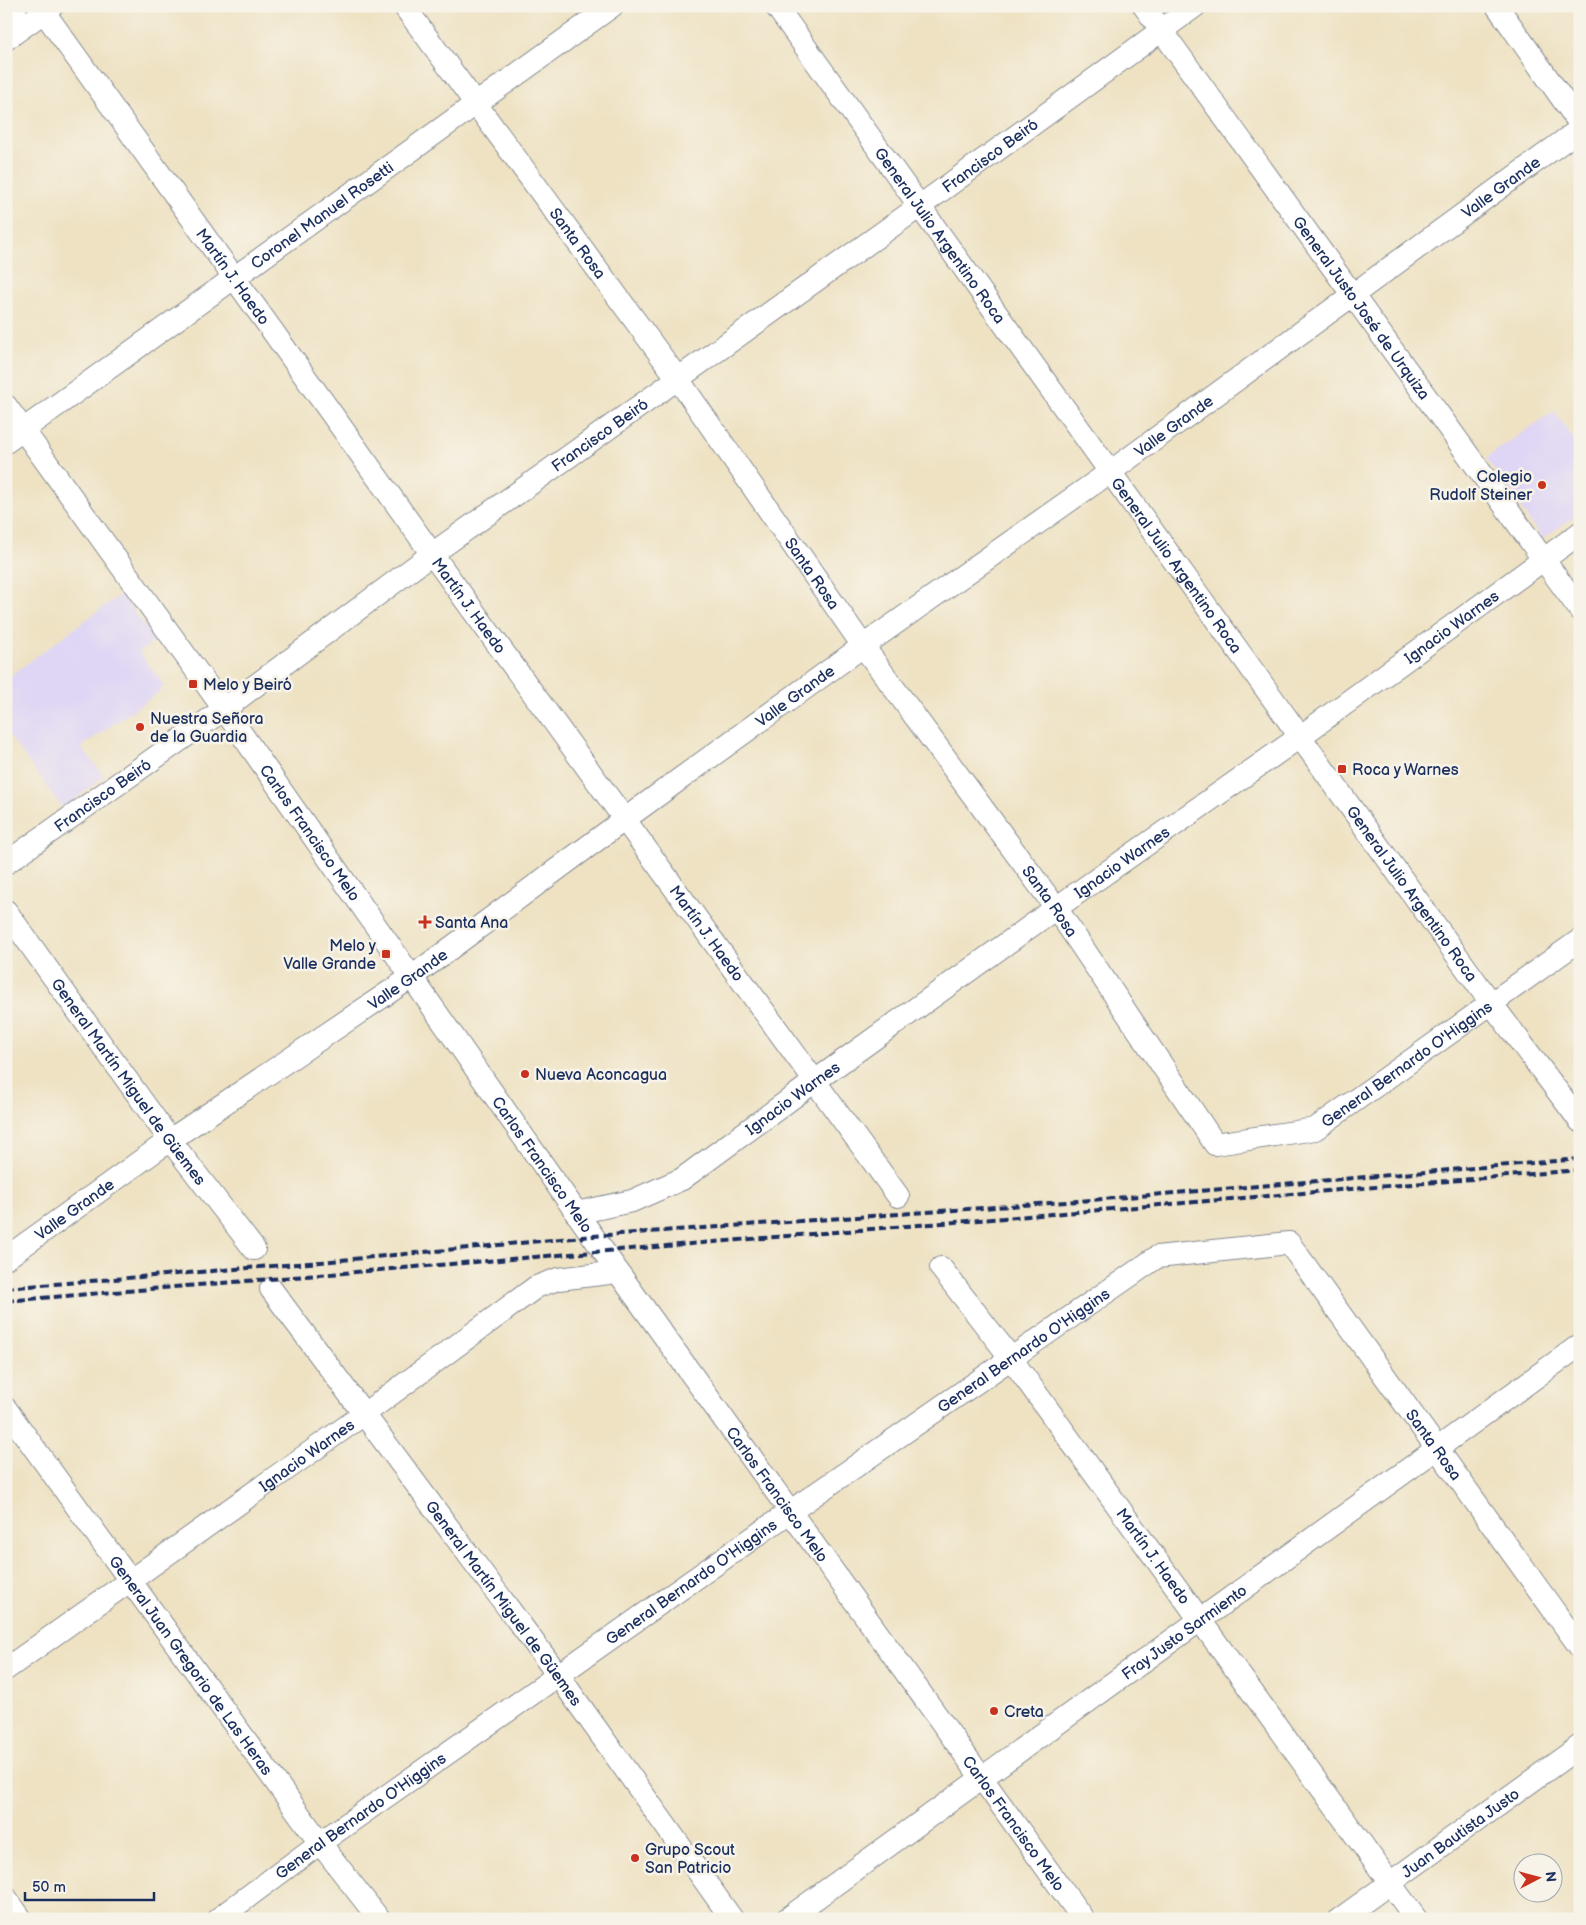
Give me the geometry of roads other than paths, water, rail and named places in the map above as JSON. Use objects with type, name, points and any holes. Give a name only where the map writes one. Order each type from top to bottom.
[{"type":"highway","points":[[6,12],[13,6]]},
{"type":"street","name":"Santa Rosa","points":[[404,6],[678,379],[864,646],[1056,908],[1215,1144]]},
{"type":"street","name":"Coronel Manuel Rosetti","points":[[14,436],[476,106],[612,6]]},
{"type":"street","name":"General Julio Argentino Roca","points":[[776,6],[1491,1003],[1580,1121]]},
{"type":"street","name":"General Justo José de Urquiza","points":[[1144,6],[1580,610]]},
{"type":"street","name":"Francisco Beiró","points":[[6,863],[224,709],[432,554],[920,206],[1195,6]]},
{"type":"street","points":[[1497,6],[1580,124]]},
{"type":"street","points":[[6,39],[48,9]]},
{"type":"street","name":"Martín J. Haedo","points":[[48,9],[432,554],[898,1196]]},
{"type":"street","name":"Valle Grande","points":[[6,1258],[170,1140],[413,976],[864,646],[1110,472],[1580,128]]},
{"type":"street","name":"Carlos Francisco Melo","points":[[6,406],[14,436],[224,709],[413,976],[618,1272],[791,1510],[1083,1919]]},
{"type":"street","name":"Ignacio Warnes","points":[[576,1212],[632,1201],[682,1179],[815,1081],[1056,908],[1301,736],[1580,533]]},
{"type":"street","name":"General Martín Miguel de Güemes","points":[[6,911],[170,1140],[254,1249]]},
{"type":"street","name":"General Bernardo O'Higgins","points":[[1215,1144],[1315,1129],[1580,940]]},
{"type":"street","name":"Santa Rosa","points":[[1289,1243],[1580,1647]]},
{"type":"street","name":"General Bernardo O'Higgins","points":[[218,1919],[320,1843],[791,1510],[1010,1357],[1157,1258],[1289,1243]]},
{"type":"street","name":"Martín J. Haedo","points":[[941,1268],[1010,1357],[1416,1919]]},
{"type":"street","name":"Ignacio Warnes","points":[[6,1669],[364,1414],[536,1287],[558,1279],[618,1272]]},
{"type":"street","name":"General Martín Miguel de Güemes","points":[[272,1290],[558,1675],[732,1919]]},
{"type":"street","name":"Fray Justo Sarmiento","points":[[787,1919],[1580,1345]]},
{"type":"street","name":"General Juan Gregorio de Las Heras","points":[[6,1409],[320,1843],[379,1919]]},
{"type":"street","name":"Juan Bautista Justo","points":[[1340,1919],[1580,1746]]},
{"type":"street","points":[[6,1898],[21,1919]]},
{"type":"railway","points":[[6,1288],[321,1262],[593,1236],[1079,1201],[1580,1159]]},
{"type":"railway","points":[[6,1301],[1580,1170]]},
{"type":"place","name":"Colegio Rudolf Steiner","points":[[1542,485]]},
{"type":"place","name":"Melo y Beiró","points":[[193,684]]},
{"type":"place","name":"Nuestra Señora de la Guardia","points":[[140,727]]},
{"type":"place","name":"Roca y Warnes","points":[[1342,769]]},
{"type":"place","name":"Santa Ana","points":[[425,922]]},
{"type":"place","name":"Melo y Valle Grande","points":[[386,954]]},
{"type":"place","name":"Nueva Aconcagua","points":[[525,1074]]},
{"type":"place","name":"Creta","points":[[994,1711]]},
{"type":"place","name":"Grupo Scout San Patricio","points":[[635,1858]]}]
